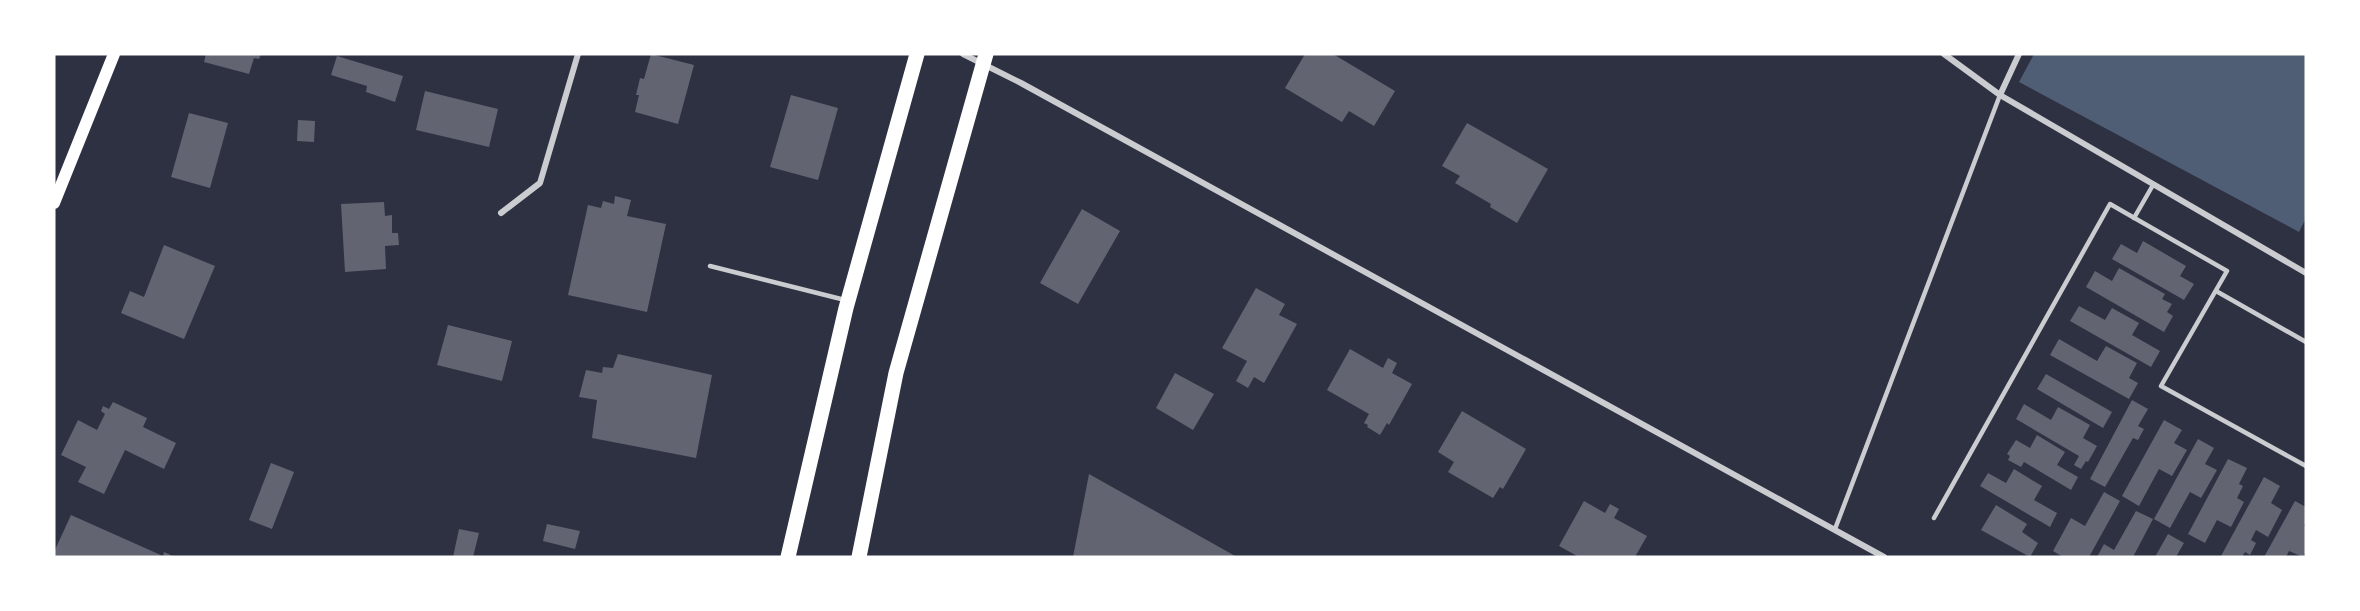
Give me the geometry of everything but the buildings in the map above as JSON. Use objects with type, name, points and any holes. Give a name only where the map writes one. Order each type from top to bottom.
[{"type":"main road","points":[[54,203],[114,54]]},
{"type":"main road","points":[[788,557],[848,301],[917,54]]},
{"type":"main road","points":[[859,557],[896,374],[984,59]]},
{"type":"street","points":[[501,213],[540,183],[578,54]]},
{"type":"street","points":[[963,54],[984,59],[1884,557]]},
{"type":"street","points":[[1944,54],[2000,95],[2306,273]]},
{"type":"street","points":[[2000,95],[2019,54]]},
{"type":"lane","points":[[1835,529],[2000,95]]},
{"type":"lane","points":[[2134,218],[2153,185]]},
{"type":"lane","points":[[1934,518],[2110,204],[2227,271],[2161,386],[2306,466]]},
{"type":"lane","points":[[710,267],[848,301]]},
{"type":"lane","points":[[2216,291],[2306,342]]},
{"type":"water","points":[[2034,54],[2306,54],[2306,218],[2299,232],[2019,82]]}]
